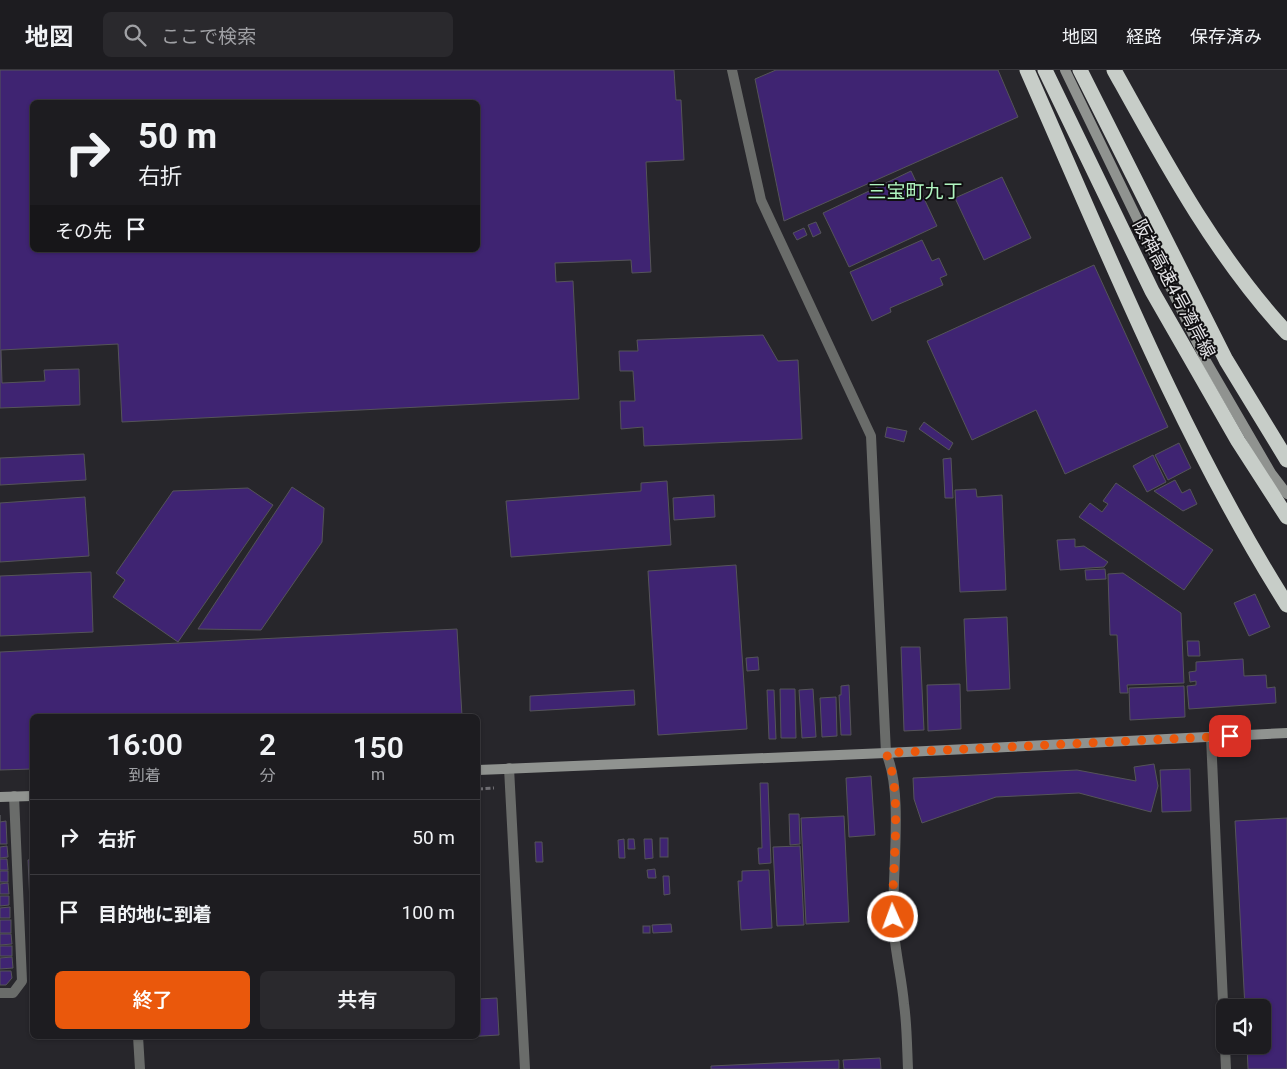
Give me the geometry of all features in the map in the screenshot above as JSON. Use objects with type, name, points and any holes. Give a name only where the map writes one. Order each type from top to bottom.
[{"type":"highway","points":[[1027,70],[1157,364],[1235,516],[1287,604]]},
{"type":"highway","name":"阪神高速4号湾岸線","points":[[1045,70],[1143,274],[1187,355],[1238,441],[1287,517]]},
{"type":"highway","name":"阪神高速4号湾岸線","points":[[1080,70],[1226,360],[1287,460]]},
{"type":"highway","points":[[1114,70],[1189,202],[1228,262],[1264,308],[1287,333]]},
{"type":"street","points":[[732,70],[761,200],[871,436],[886,753],[892,766],[895,822],[892,886],[894,933],[904,1004],[908,1069]]},
{"type":"street","points":[[1065,70],[1206,361],[1271,473],[1287,494]]},
{"type":"street","points":[[480,770],[886,753],[1287,733]]},
{"type":"street","points":[[1211,737],[1226,1069]]},
{"type":"street","points":[[508,768],[525,1069]]},
{"type":"street","points":[[0,993],[12,993],[22,981],[14,796]]},
{"type":"street","points":[[0,797],[30,796]]},
{"type":"street","points":[[138,1039],[140,1069]]},
{"type":"building","points":[[0,70],[674,70],[676,100],[681,100],[684,160],[646,162],[651,272],[632,273],[631,260],[555,263],[556,282],[573,281],[579,399],[122,422],[118,344],[1,350],[2,383],[45,381],[44,370],[79,369],[80,405],[0,408]]},
{"type":"building","points":[[776,70],[998,70],[1018,117],[784,221],[755,79]]},
{"type":"building","points":[[911,171],[937,226],[849,267],[823,213]]},
{"type":"building","points":[[1002,177],[1031,238],[984,260],[955,198]]},
{"type":"building","points":[[816,222],[821,233],[813,237],[808,225]]},
{"type":"building","points":[[804,228],[807,235],[797,240],[793,233]]},
{"type":"building","points":[[922,240],[932,261],[939,258],[947,275],[940,278],[943,285],[890,308],[891,312],[872,321],[850,272]]},
{"type":"building","points":[[1094,265],[1168,427],[1065,474],[1036,410],[972,440],[927,341]]},
{"type":"building","points":[[763,335],[778,361],[798,360],[802,439],[644,446],[643,427],[621,429],[620,401],[635,401],[633,371],[620,371],[619,351],[638,351],[637,340]]},
{"type":"building","points":[[924,422],[953,443],[949,450],[919,429]]},
{"type":"building","points":[[887,427],[907,431],[904,442],[885,437]]},
{"type":"building","points":[[1179,443],[1191,468],[1168,480],[1155,455]]},
{"type":"building","points":[[84,454],[86,480],[0,485],[0,458]]},
{"type":"building","points":[[1153,455],[1166,482],[1147,492],[1133,466]]},
{"type":"building","points":[[951,458],[953,498],[945,498],[943,459]]},
{"type":"building","points":[[1175,480],[1182,493],[1190,489],[1197,504],[1183,511],[1154,491]]},
{"type":"building","points":[[667,481],[671,545],[511,557],[506,501],[641,491],[641,483]]},
{"type":"building","points":[[1116,483],[1213,550],[1184,590],[1079,517],[1090,503],[1102,512],[1108,504],[1103,501]]},
{"type":"building","points":[[292,487],[324,508],[322,542],[261,630],[198,629]]},
{"type":"building","points":[[248,488],[273,505],[178,642],[113,597],[125,580],[116,573],[173,491]]},
{"type":"building","points":[[976,489],[977,497],[1002,495],[1006,590],[960,592],[955,490]]},
{"type":"building","points":[[714,495],[715,517],[674,520],[673,498]]},
{"type":"building","points":[[85,497],[89,556],[0,562],[0,503]]},
{"type":"building","points":[[1075,539],[1075,547],[1084,546],[1108,562],[1104,567],[1060,570],[1057,540]]},
{"type":"building","points":[[736,565],[747,729],[658,735],[648,571]]},
{"type":"building","points":[[1105,569],[1106,579],[1086,580],[1085,570]]},
{"type":"building","points":[[91,572],[93,632],[0,636],[0,576]]},
{"type":"building","points":[[1123,573],[1181,613],[1184,683],[1127,685],[1128,693],[1120,693],[1117,635],[1110,635],[1108,574]]},
{"type":"building","points":[[1255,594],[1270,627],[1249,636],[1234,603]]},
{"type":"building","points":[[1007,617],[1010,689],[967,691],[964,619]]},
{"type":"building","points":[[457,629],[462,714],[30,714],[30,769],[0,770],[0,652]]},
{"type":"building","points":[[1187,641],[1199,641],[1200,656],[1188,656]]},
{"type":"building","points":[[901,647],[920,647],[924,730],[904,731]]},
{"type":"building","points":[[758,657],[759,670],[747,671],[746,658]]},
{"type":"building","points":[[1243,659],[1244,676],[1266,675],[1267,688],[1275,687],[1276,703],[1189,709],[1187,686],[1196,685],[1196,681],[1190,682],[1189,672],[1196,671],[1196,662]]},
{"type":"building","points":[[960,684],[961,729],[928,731],[927,685]]},
{"type":"building","points":[[849,685],[851,735],[841,735],[839,695],[841,695],[841,686]]},
{"type":"building","points":[[1184,686],[1185,717],[1130,720],[1129,688]]},
{"type":"building","points":[[780,689],[795,689],[796,738],[781,738]]},
{"type":"building","points":[[813,689],[816,737],[802,738],[799,690]]},
{"type":"building","points":[[634,690],[635,705],[530,711],[530,696]]},
{"type":"building","points":[[767,690],[774,690],[776,739],[769,739]]},
{"type":"building","points":[[836,697],[837,736],[822,737],[820,698]]},
{"type":"building","points":[[1154,764],[1158,786],[1151,812],[1079,793],[996,797],[922,823],[914,799],[913,778],[1077,770],[1136,781],[1134,767]]},
{"type":"building","points":[[1190,769],[1191,811],[1162,812],[1160,770]]},
{"type":"building","points":[[871,776],[875,835],[849,837],[846,778]]},
{"type":"building","points":[[760,783],[768,783],[771,863],[759,864],[758,848],[762,848]]},
{"type":"building","points":[[789,814],[799,814],[800,844],[790,845]]},
{"type":"building","points":[[844,816],[849,922],[806,924],[801,818]]},
{"type":"building","points":[[1287,818],[1287,1069],[1248,1069],[1247,1054],[1271,1054],[1271,999],[1245,999],[1235,821]]},
{"type":"building","points":[[6,821],[7,844],[0,844],[0,822]]},
{"type":"building","points":[[660,838],[668,838],[668,857],[660,857]]},
{"type":"building","points":[[624,839],[625,858],[619,858],[618,840]]},
{"type":"building","points":[[628,839],[634,839],[635,849],[628,849]]},
{"type":"building","points":[[644,839],[652,839],[653,858],[645,859]]},
{"type":"building","points":[[535,842],[542,842],[543,862],[536,862]]},
{"type":"building","points":[[7,846],[8,857],[0,858],[0,847]]},
{"type":"building","points":[[800,846],[804,925],[777,926],[773,847]]},
{"type":"building","points":[[0,859],[7,859],[8,870],[0,870]]},
{"type":"building","points":[[28,860],[30,860],[30,903]]},
{"type":"building","points":[[655,869],[656,878],[648,878],[647,870]]},
{"type":"building","points":[[769,870],[772,928],[741,930],[738,881],[742,881],[742,871]]},
{"type":"building","points":[[0,871],[8,871],[8,882],[0,882]]},
{"type":"building","points":[[663,876],[669,876],[670,894],[664,895]]},
{"type":"building","points":[[8,883],[9,894],[0,894],[0,884]]},
{"type":"building","points":[[0,896],[9,896],[9,905],[0,906]]},
{"type":"building","points":[[10,907],[10,918],[0,918],[0,908]]},
{"type":"building","points":[[0,920],[11,920],[11,933],[0,933]]},
{"type":"building","points":[[671,924],[672,932],[653,933],[652,925]]},
{"type":"building","points":[[643,926],[650,926],[650,933],[643,933]]},
{"type":"building","points":[[0,934],[11,934],[12,944],[0,945]]},
{"type":"building","points":[[0,946],[12,946],[12,956],[0,956]]},
{"type":"building","points":[[12,957],[13,968],[0,969],[0,958]]},
{"type":"building","points":[[0,971],[11,971],[12,978],[6,985],[0,985]]},
{"type":"building","points":[[497,998],[499,1035],[480,1036],[480,999]]},
{"type":"building","points":[[880,1058],[881,1069],[844,1069],[843,1060]]},
{"type":"building","points":[[839,1060],[839,1069],[711,1069],[711,1066]]},
{"type":"district","name":"三宝町九丁","points":[[915,191]]},
{"type":"route","points":[[893,917],[892,886],[895,822],[892,766],[886,753],[1230,736]]}]
